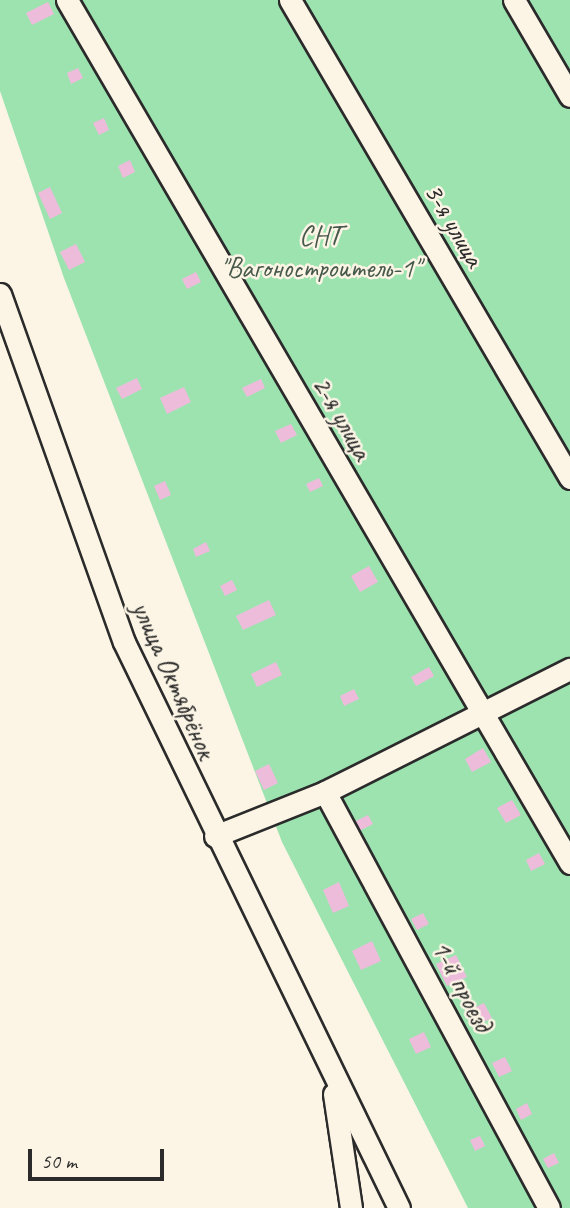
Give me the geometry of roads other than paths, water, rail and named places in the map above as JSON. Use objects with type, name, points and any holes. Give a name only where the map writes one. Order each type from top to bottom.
[{"type":"street","name":"2-я улица","points":[[67,0],[570,863]]},
{"type":"street","name":"3-я улица","points":[[290,0],[570,478]]},
{"type":"street","points":[[514,0],[570,96]]},
{"type":"street","name":"улица Октябрёнок","points":[[0,294],[124,642],[215,836],[399,1208]]},
{"type":"street","points":[[215,836],[325,792],[570,669]]},
{"type":"street","name":"1-й проезд","points":[[325,792],[549,1208]]},
{"type":"street","points":[[331,1074],[352,1208]]},
{"type":"park label","name":"СНТ \"Вагоностроитель-1\"","points":[[320,252]]}]
